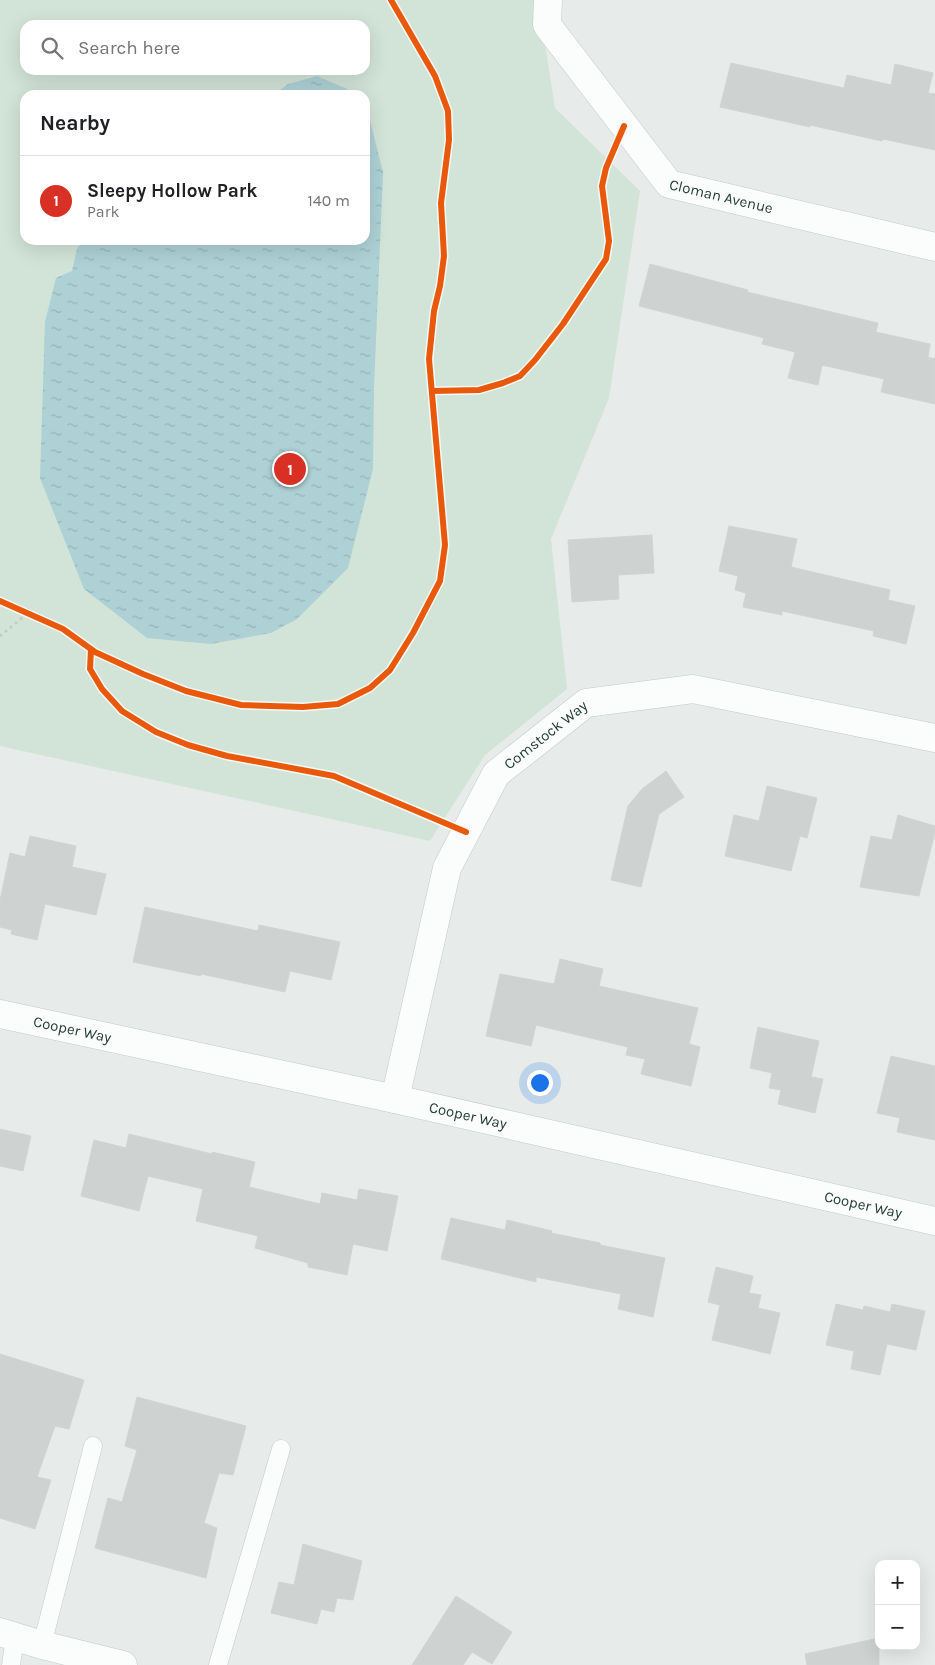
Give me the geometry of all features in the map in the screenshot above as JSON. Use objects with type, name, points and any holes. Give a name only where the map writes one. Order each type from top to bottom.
[{"type":"street","name":"Cloman Avenue","points":[[548,0],[547,24],[668,184],[935,247]]},
{"type":"street","name":"Comstock Way","points":[[395,1099],[447,868],[496,774],[586,703],[693,689],[935,738]]},
{"type":"street","name":"Cooper Way","points":[[0,1014],[395,1099],[935,1221]]},
{"type":"street","points":[[8,1635],[123,1665]]},
{"type":"lane","points":[[42,1645],[93,1446]]},
{"type":"lane","points":[[218,1665],[281,1449]]},
{"type":"lane","points":[[8,1635],[11,1665]]},
{"type":"path","points":[[0,601],[63,629],[91,649],[135,671],[186,691],[241,706],[303,707],[338,704],[370,688],[390,670],[413,633],[440,581],[445,545],[430,359],[434,311],[444,256],[441,202],[449,140],[448,111],[435,76],[391,0]]},
{"type":"path","points":[[432,391],[479,390],[520,376],[563,324],[606,259],[610,241],[602,186],[606,168],[624,126]]},
{"type":"path","points":[[0,636],[27,614]]},
{"type":"path","points":[[91,649],[90,670],[102,689],[122,711],[156,732],[188,745],[227,756],[334,776],[466,832]]},
{"type":"green space","points":[[0,0],[538,0],[555,108],[640,191],[609,398],[551,539],[567,689],[485,755],[430,841],[0,746]]},
{"type":"water","points":[[317,76],[350,90],[280,90],[288,84]]},
{"type":"water","points":[[370,121],[383,172],[374,388],[373,469],[348,568],[297,619],[271,633],[211,644],[147,638],[84,589],[40,478],[45,322],[56,278],[72,271],[77,249],[80,245],[370,245]]},
{"type":"building","points":[[731,63],[844,88],[847,75],[891,85],[895,64],[933,73],[928,93],[935,94],[935,150],[883,139],[882,141],[810,125],[810,127],[720,107]]},
{"type":"building","points":[[650,264],[748,290],[747,292],[878,323],[876,332],[930,344],[928,357],[935,359],[935,404],[881,392],[884,379],[822,365],[818,385],[788,378],[795,352],[762,344],[764,338],[639,306]]},
{"type":"building","points":[[729,526],[797,539],[791,567],[890,590],[888,600],[915,606],[906,644],[873,636],[874,631],[782,611],[782,615],[743,607],[746,593],[735,590],[738,576],[719,571]]},
{"type":"building","points":[[652,535],[654,573],[618,575],[619,599],[572,602],[568,540]]},
{"type":"building","points":[[666,771],[684,797],[659,814],[641,887],[611,880],[628,806],[642,789]]},
{"type":"building","points":[[767,786],[817,798],[807,838],[800,836],[791,871],[725,856],[734,815],[759,821]]},
{"type":"building","points":[[898,815],[935,826],[919,896],[860,887],[871,836],[892,840]]},
{"type":"building","points":[[30,836],[76,846],[72,867],[106,874],[96,915],[45,904],[37,940],[11,934],[12,930],[0,927],[0,900],[10,853],[25,857]]},
{"type":"building","points":[[145,907],[258,931],[259,925],[340,942],[331,980],[290,971],[285,992],[133,962]]},
{"type":"building","points":[[560,959],[603,969],[599,986],[698,1008],[689,1044],[700,1047],[691,1086],[641,1074],[645,1059],[626,1055],[628,1047],[536,1025],[531,1046],[486,1036],[500,974],[554,984]]},
{"type":"building","points":[[758,1027],[819,1041],[811,1077],[823,1079],[815,1113],[778,1104],[781,1090],[769,1088],[772,1073],[750,1068]]},
{"type":"building","points":[[891,1056],[935,1066],[935,1140],[897,1132],[900,1118],[877,1113]]},
{"type":"building","points":[[0,1129],[31,1136],[23,1171],[0,1166]]},
{"type":"building","points":[[129,1134],[212,1154],[212,1152],[255,1162],[249,1187],[320,1204],[322,1193],[357,1200],[359,1189],[398,1196],[387,1251],[353,1244],[347,1275],[308,1267],[308,1263],[255,1248],[258,1236],[196,1221],[203,1189],[148,1176],[139,1211],[81,1196],[94,1140],[126,1148]]},
{"type":"building","points":[[451,1218],[505,1230],[507,1220],[552,1231],[551,1233],[600,1243],[600,1245],[665,1258],[653,1317],[618,1309],[621,1294],[536,1277],[536,1282],[441,1259]]},
{"type":"building","points":[[716,1267],[753,1276],[749,1293],[761,1295],[758,1308],[780,1313],[770,1354],[712,1340],[720,1305],[708,1302]]},
{"type":"building","points":[[836,1304],[863,1310],[864,1306],[890,1312],[892,1304],[925,1311],[916,1350],[887,1344],[880,1375],[851,1369],[854,1351],[826,1345]]},
{"type":"building","points":[[0,1354],[84,1380],[69,1429],[55,1426],[37,1477],[51,1480],[35,1529],[0,1518]]},
{"type":"building","points":[[137,1397],[246,1426],[233,1475],[219,1473],[204,1523],[217,1528],[206,1578],[95,1548],[108,1498],[122,1502],[137,1450],[125,1446]]},
{"type":"building","points":[[303,1544],[362,1561],[353,1600],[337,1598],[334,1612],[321,1609],[317,1624],[271,1613],[279,1582],[294,1585]]},
{"type":"building","points":[[456,1596],[512,1632],[492,1664],[472,1652],[463,1665],[412,1665]]},
{"type":"building","points":[[875,1639],[875,1650],[879,1650],[879,1665],[807,1665],[805,1654]]},
{"type":"cycle path","points":[[0,601],[63,629],[95,652],[143,674],[186,691],[241,705],[303,707],[338,704],[370,688],[390,670],[413,633],[440,581],[445,545],[429,359],[434,311],[444,256],[441,203],[449,140],[448,111],[435,76],[391,0]]},
{"type":"cycle path","points":[[432,391],[479,390],[520,376],[563,324],[606,259],[609,241],[602,186],[606,168],[624,126]]},
{"type":"cycle path","points":[[91,649],[90,669],[102,689],[122,711],[156,732],[188,745],[227,756],[334,776],[466,832]]},
{"type":"place","name":"Sleepy Hollow Park","points":[[290,469]]}]
